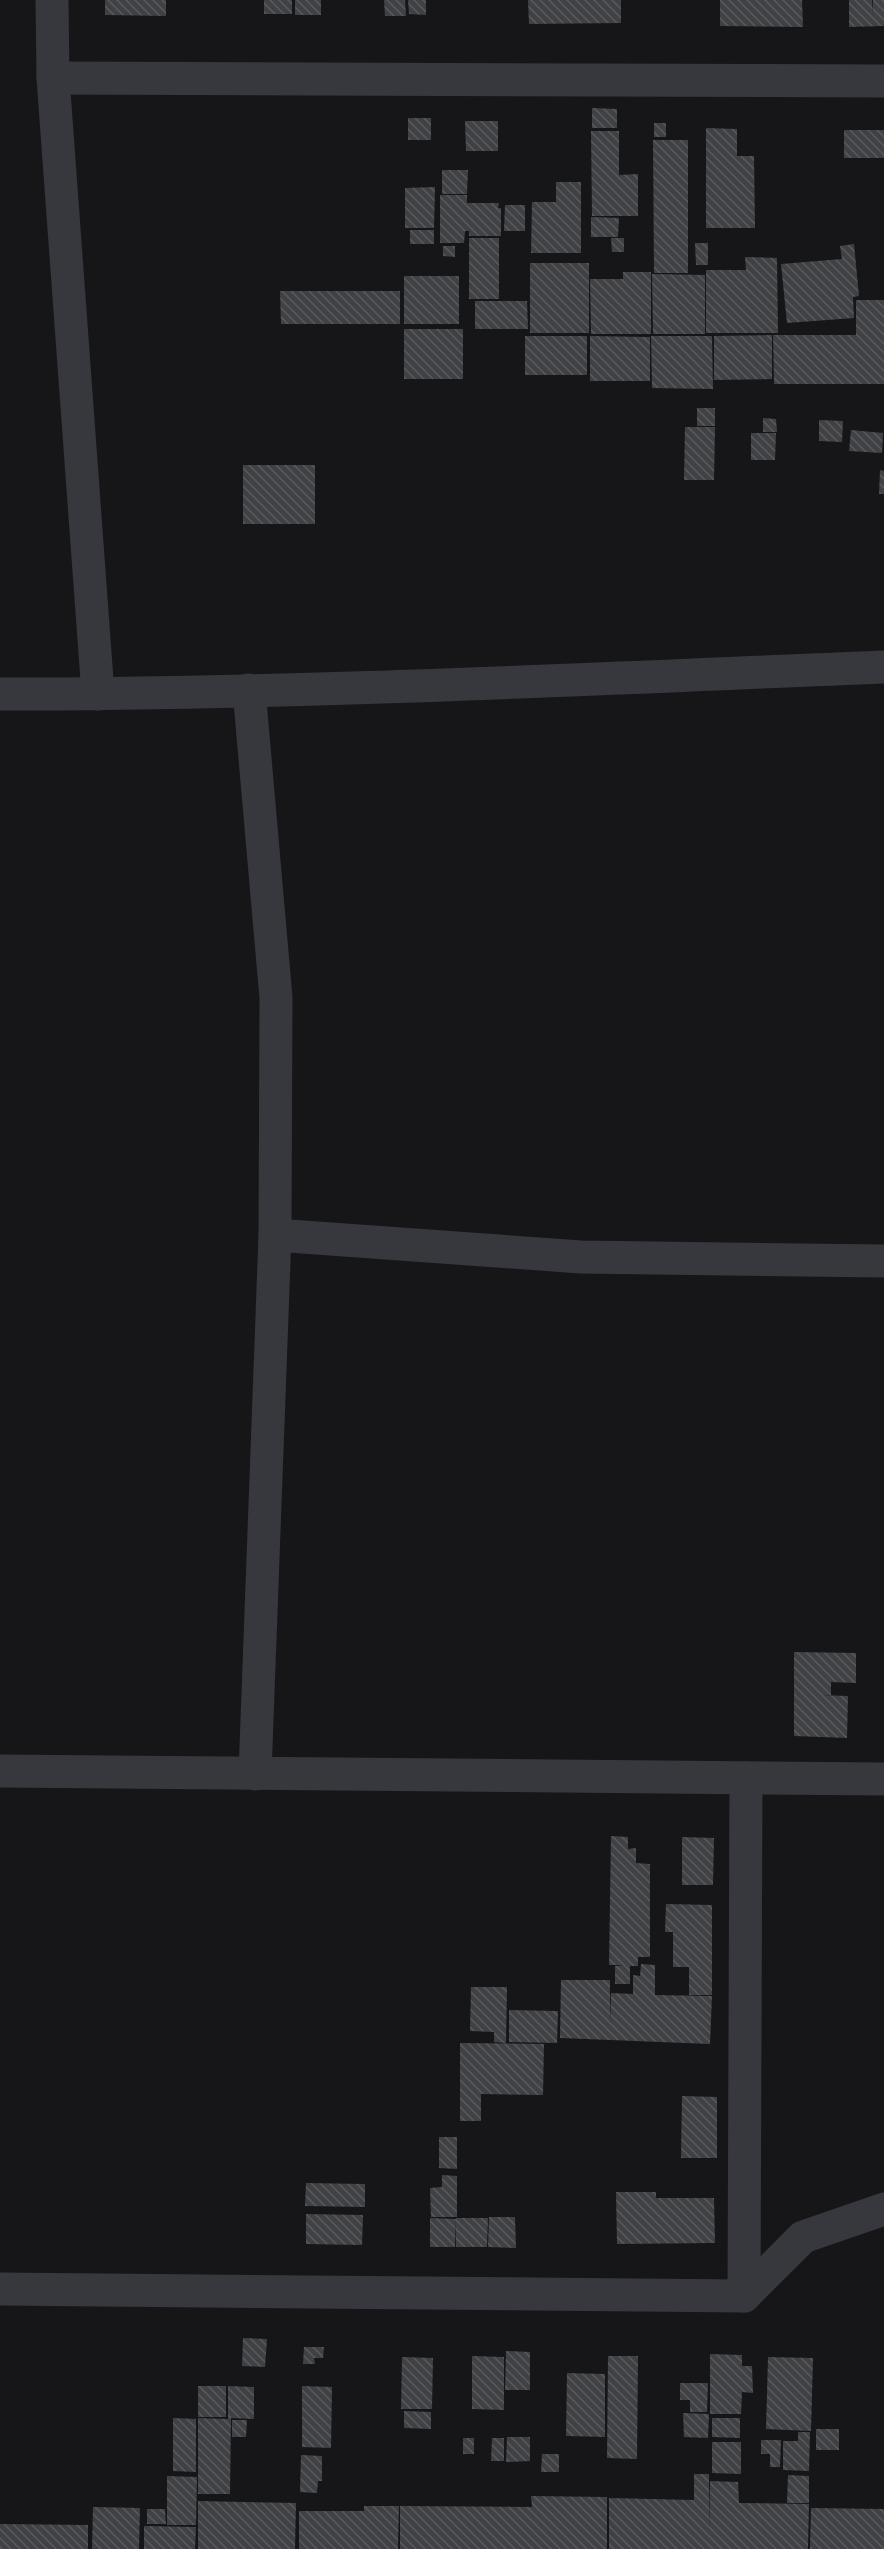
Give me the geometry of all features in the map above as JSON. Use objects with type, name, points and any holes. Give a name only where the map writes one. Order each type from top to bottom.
[{"type":"street","points":[[52,0],[53,78],[98,694]]},
{"type":"street","points":[[53,78],[884,81]]},
{"type":"street","points":[[0,694],[249,690],[884,667]]},
{"type":"street","points":[[249,690],[276,998],[275,1234],[255,1774]]},
{"type":"street","points":[[275,1234],[580,1257],[884,1261]]},
{"type":"street","points":[[0,1771],[884,1779]]},
{"type":"street","points":[[744,2296],[746,1778]]},
{"type":"street","points":[[0,2289],[744,2296],[803,2237],[884,2209]]},
{"type":"building","points":[[105,0],[166,0],[166,16],[105,15]]},
{"type":"building","points":[[264,0],[292,0],[292,14],[264,14]]},
{"type":"building","points":[[295,0],[321,0],[321,15],[295,15]]},
{"type":"building","points":[[384,0],[405,0],[406,16],[385,16]]},
{"type":"building","points":[[408,0],[426,0],[426,15],[409,14]]},
{"type":"building","points":[[528,0],[621,0],[621,23],[529,24]]},
{"type":"building","points":[[720,0],[802,0],[803,27],[720,26]]},
{"type":"building","points":[[849,0],[872,0],[872,13],[873,0],[884,0],[884,26],[849,27]]},
{"type":"building","points":[[592,108],[617,109],[617,128],[592,128]]},
{"type":"building","points":[[408,118],[431,118],[431,140],[408,140]]},
{"type":"building","points":[[465,121],[498,121],[498,151],[466,151]]},
{"type":"building","points":[[654,123],[666,123],[666,137],[654,137]]},
{"type":"building","points":[[706,128],[737,129],[737,156],[754,156],[755,228],[706,228]]},
{"type":"building","points":[[844,130],[884,130],[884,158],[844,158]]},
{"type":"building","points":[[591,131],[619,131],[619,175],[638,174],[638,216],[592,216]]},
{"type":"building","points":[[653,140],[688,140],[688,273],[654,273]]},
{"type":"building","points":[[442,170],[468,170],[467,194],[442,194]]},
{"type":"building","points":[[556,182],[581,182],[581,253],[531,253],[532,202],[556,202]]},
{"type":"building","points":[[435,187],[434,228],[405,228],[405,188]]},
{"type":"building","points":[[440,195],[467,195],[467,203],[499,203],[501,236],[469,236],[469,231],[465,231],[464,243],[440,243]]},
{"type":"building","points":[[505,205],[525,205],[525,231],[504,231]]},
{"type":"building","points":[[591,217],[619,218],[618,237],[591,237]]},
{"type":"building","points":[[410,230],[434,230],[434,244],[410,244]]},
{"type":"building","points":[[469,238],[499,238],[499,299],[469,299]]},
{"type":"building","points":[[611,238],[624,238],[624,252],[612,252]]},
{"type":"building","points":[[695,243],[708,243],[708,265],[696,265]]},
{"type":"building","points":[[854,244],[859,296],[853,297],[854,318],[787,323],[781,264],[842,259],[840,246]]},
{"type":"building","points":[[443,246],[455,246],[455,257],[443,256]]},
{"type":"building","points":[[745,257],[777,258],[778,333],[706,333],[706,270],[746,270]]},
{"type":"building","points":[[530,263],[589,263],[589,333],[530,333]]},
{"type":"building","points":[[623,272],[651,272],[651,334],[591,334],[590,279],[623,279]]},
{"type":"building","points":[[652,274],[705,275],[705,334],[653,334]]},
{"type":"building","points":[[404,276],[459,276],[459,324],[404,324]]},
{"type":"building","points":[[280,291],[400,291],[400,324],[281,324]]},
{"type":"building","points":[[856,300],[884,300],[884,384],[774,384],[773,335],[856,335]]},
{"type":"building","points":[[475,301],[527,301],[528,329],[475,329]]},
{"type":"building","points":[[404,329],[463,329],[463,379],[404,379]]},
{"type":"building","points":[[772,335],[772,379],[714,380],[714,336]]},
{"type":"building","points":[[525,336],[587,336],[587,375],[525,375]]},
{"type":"building","points":[[590,336],[650,337],[650,381],[590,381]]},
{"type":"building","points":[[651,336],[712,336],[713,389],[652,388]]},
{"type":"building","points":[[697,408],[715,408],[715,426],[697,426]]},
{"type":"building","points":[[763,418],[776,419],[777,432],[763,432]]},
{"type":"building","points":[[819,420],[843,421],[842,442],[819,441]]},
{"type":"building","points":[[685,427],[715,427],[714,480],[684,480]]},
{"type":"building","points":[[851,430],[883,433],[882,453],[849,451]]},
{"type":"building","points":[[751,433],[776,433],[775,460],[751,460]]},
{"type":"building","points":[[243,465],[315,465],[315,524],[243,524]]},
{"type":"building","points":[[880,470],[884,471],[884,494],[879,494]]},
{"type":"building","points":[[794,1652],[856,1653],[856,1683],[831,1682],[831,1695],[820,1695],[848,1696],[847,1738],[794,1736]]},
{"type":"building","points":[[611,1836],[628,1837],[628,1849],[636,1848],[636,1863],[650,1864],[650,1957],[638,1957],[638,1966],[630,1966],[630,1984],[615,1984],[615,1966],[624,1965],[609,1965]]},
{"type":"building","points":[[682,1837],[714,1838],[713,1885],[682,1885]]},
{"type":"building","points":[[666,1904],[712,1905],[712,1995],[689,1995],[689,1967],[673,1967],[673,1932],[665,1932]]},
{"type":"building","points":[[641,1964],[655,1965],[655,1995],[712,1996],[710,2044],[560,2038],[561,1980],[610,1980],[610,2024],[611,1993],[633,1994],[633,1975],[640,1976]]},
{"type":"building","points":[[471,1987],[507,1987],[506,2043],[494,2042],[494,2032],[470,2031]]},
{"type":"building","points":[[509,2010],[558,2011],[557,2043],[509,2042]]},
{"type":"building","points":[[460,2043],[544,2044],[543,2095],[481,2094],[481,2121],[460,2121]]},
{"type":"building","points":[[682,2096],[717,2097],[717,2158],[681,2158]]},
{"type":"building","points":[[439,2137],[457,2137],[457,2169],[439,2168]]},
{"type":"building","points":[[442,2175],[457,2176],[457,2217],[431,2217],[430,2188],[442,2187]]},
{"type":"building","points":[[306,2183],[365,2184],[365,2207],[305,2206]]},
{"type":"building","points":[[616,2192],[656,2192],[656,2198],[714,2198],[715,2243],[617,2244]]},
{"type":"building","points":[[306,2214],[363,2215],[362,2245],[306,2244]]},
{"type":"building","points":[[489,2217],[515,2217],[516,2248],[488,2247]]},
{"type":"building","points":[[430,2218],[456,2219],[455,2247],[430,2247]]},
{"type":"building","points":[[456,2218],[488,2218],[487,2247],[456,2247]]},
{"type":"building","points":[[243,2338],[267,2339],[265,2367],[242,2366]]},
{"type":"building","points":[[304,2347],[324,2347],[323,2358],[314,2358],[315,2364],[303,2364]]},
{"type":"building","points":[[506,2351],[530,2352],[530,2390],[505,2390]]},
{"type":"building","points":[[710,2354],[742,2355],[742,2366],[752,2366],[753,2393],[742,2392],[741,2414],[710,2414]]},
{"type":"building","points":[[472,2356],[504,2357],[504,2410],[472,2409]]},
{"type":"building","points":[[608,2356],[638,2356],[637,2459],[607,2458]]},
{"type":"building","points":[[402,2357],[433,2358],[432,2409],[401,2409]]},
{"type":"building","points":[[768,2357],[813,2358],[811,2431],[766,2429]]},
{"type":"building","points":[[567,2373],[605,2374],[605,2437],[566,2436]]},
{"type":"building","points":[[680,2383],[708,2383],[707,2412],[690,2412],[690,2400],[680,2400]]},
{"type":"building","points":[[198,2386],[226,2386],[226,2417],[198,2417]]},
{"type":"building","points":[[228,2386],[254,2387],[254,2419],[231,2418],[230,2494],[198,2494],[198,2418],[228,2419]]},
{"type":"building","points":[[302,2386],[332,2387],[331,2448],[302,2447]]},
{"type":"building","points":[[404,2411],[431,2412],[431,2429],[404,2428]]},
{"type":"building","points":[[683,2413],[709,2414],[708,2438],[684,2437]]},
{"type":"building","points":[[173,2418],[196,2419],[196,2472],[173,2471]]},
{"type":"building","points":[[712,2418],[740,2418],[740,2438],[712,2437]]},
{"type":"building","points":[[232,2420],[247,2420],[246,2437],[232,2437]]},
{"type":"building","points":[[816,2429],[839,2429],[839,2450],[816,2450]]},
{"type":"building","points":[[798,2432],[810,2432],[809,2471],[783,2470],[783,2441],[798,2441]]},
{"type":"building","points":[[507,2437],[530,2437],[530,2461],[506,2462]]},
{"type":"building","points":[[463,2438],[474,2438],[474,2454],[463,2454]]},
{"type":"building","points":[[492,2438],[504,2438],[504,2461],[491,2461]]},
{"type":"building","points":[[761,2440],[781,2440],[780,2467],[770,2467],[770,2454],[761,2454]]},
{"type":"building","points":[[712,2442],[741,2442],[741,2474],[712,2473]]},
{"type":"building","points":[[542,2454],[559,2454],[559,2472],[541,2472]]},
{"type":"building","points":[[301,2455],[322,2456],[322,2481],[318,2481],[317,2493],[300,2492]]},
{"type":"building","points":[[694,2474],[709,2474],[709,2527],[710,2481],[738,2482],[739,2503],[809,2504],[808,2549],[609,2549],[609,2498],[694,2500]]},
{"type":"building","points":[[788,2475],[809,2476],[809,2503],[787,2503]]},
{"type":"building","points":[[167,2476],[197,2477],[196,2525],[167,2525]]},
{"type":"building","points":[[531,2496],[607,2497],[607,2549],[400,2549],[400,2506],[532,2507]]},
{"type":"building","points":[[198,2501],[296,2503],[295,2549],[198,2549]]},
{"type":"building","points":[[364,2506],[399,2506],[398,2549],[299,2549],[299,2511],[364,2511]]},
{"type":"building","points":[[93,2507],[140,2508],[139,2549],[92,2549]]},
{"type":"building","points":[[811,2508],[884,2509],[884,2549],[810,2549]]},
{"type":"building","points":[[147,2509],[165,2509],[166,2524],[147,2524]]},
{"type":"building","points":[[0,2524],[88,2525],[88,2549],[0,2549]]},
{"type":"building","points":[[144,2526],[196,2527],[195,2549],[144,2549]]}]
